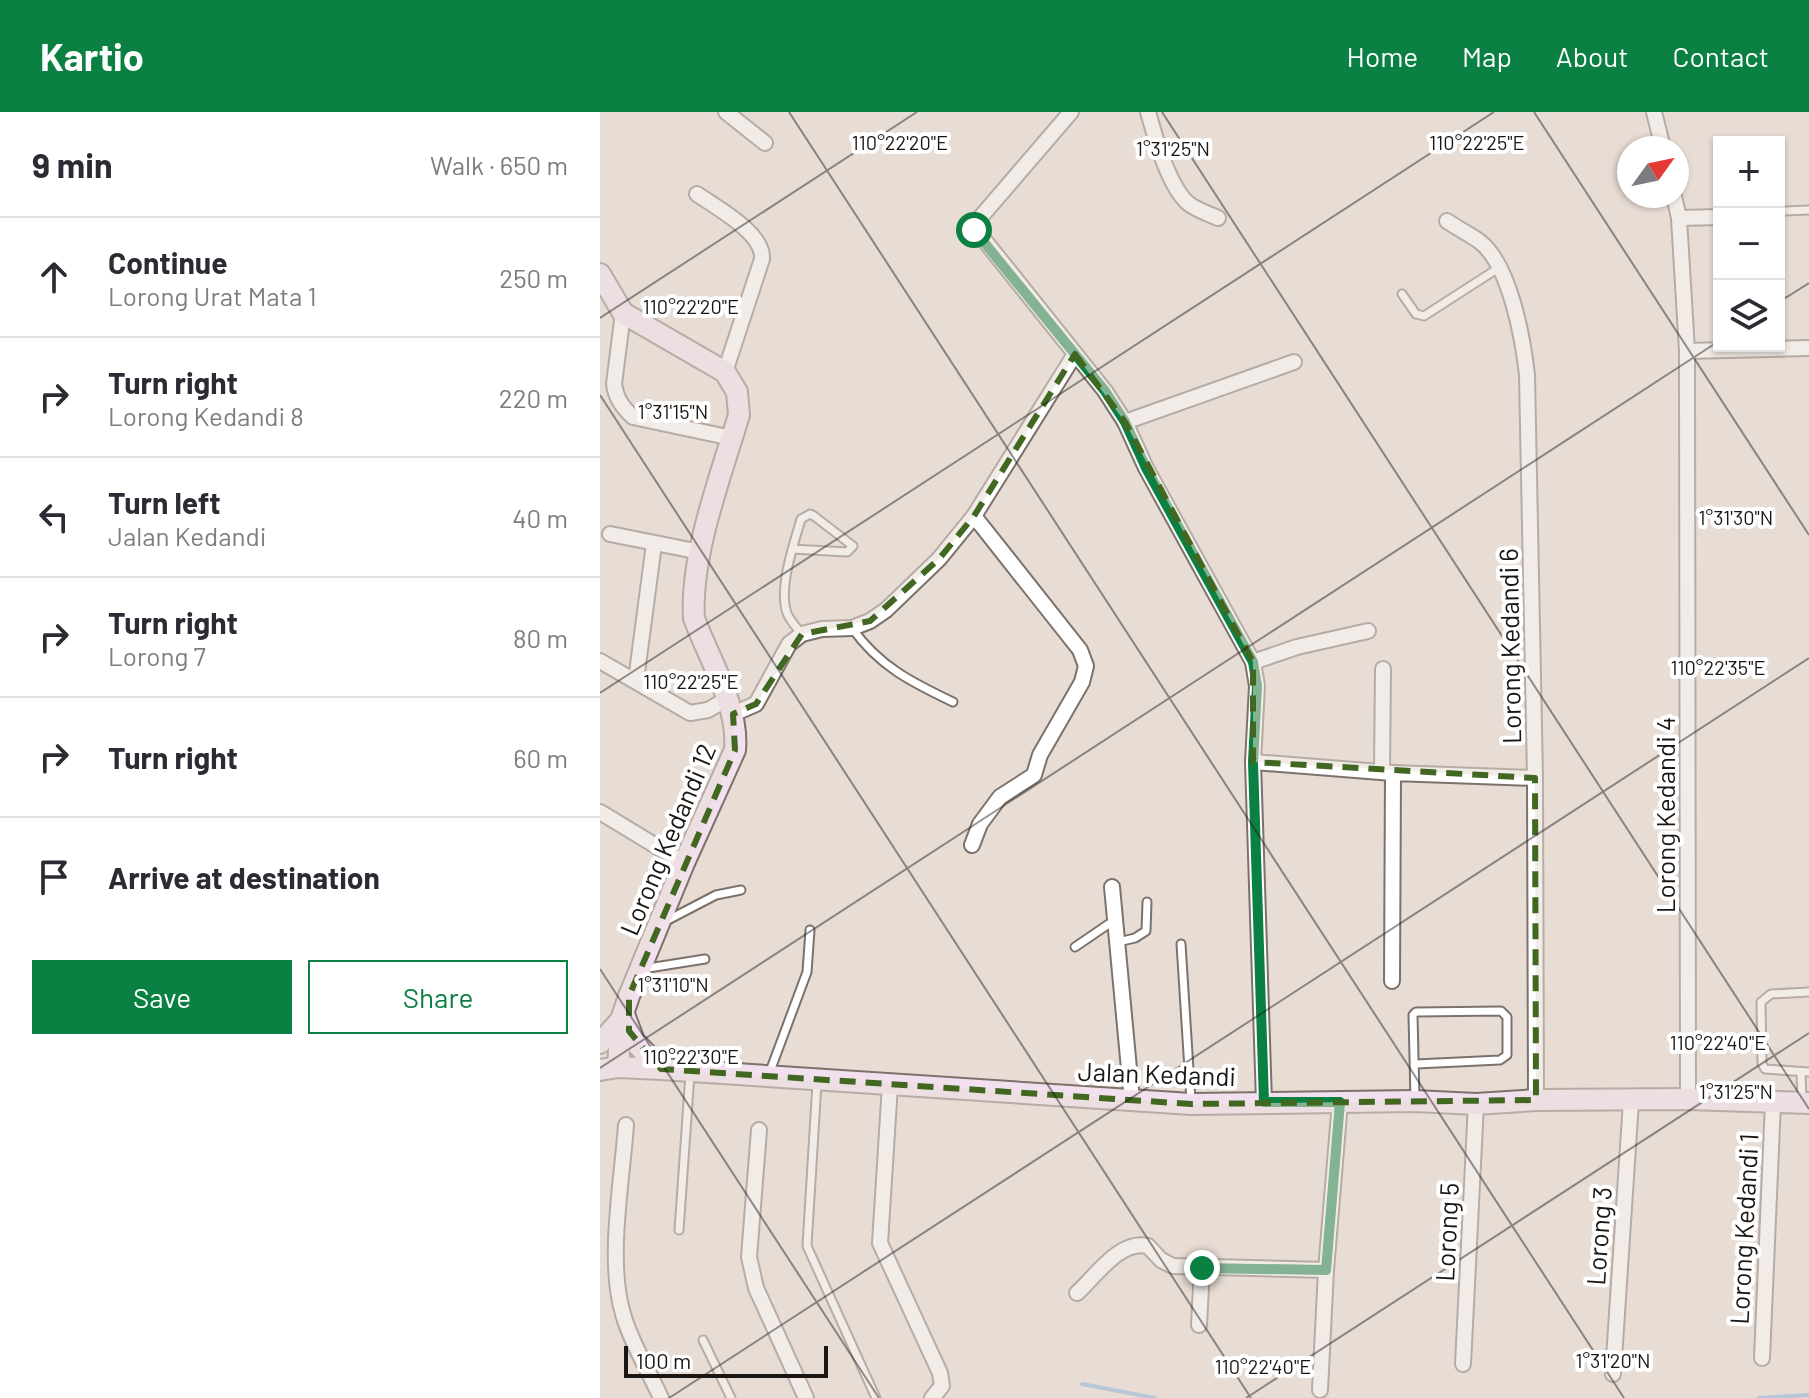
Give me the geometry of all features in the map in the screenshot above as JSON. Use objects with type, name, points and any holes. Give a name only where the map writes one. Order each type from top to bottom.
[{"type":"street","points":[[726,112],[744,117],[765,143]]},
{"type":"street","points":[[1148,112],[1165,162],[1180,192],[1189,204],[1218,218]]},
{"type":"street","points":[[1654,112],[1660,136]]},
{"type":"street","points":[[1064,114],[973,226],[1125,422],[1146,468],[1253,662],[1257,686],[1253,762],[1264,1102]]},
{"type":"street","points":[[697,194],[750,233],[763,250],[725,372]]},
{"type":"street","name":"Lorong Kedandi 4","points":[[1677,208],[1687,351],[1688,1099]]},
{"type":"street","points":[[1679,218],[1713,217]]},
{"type":"street","name":"Lorong Kedandi 6","points":[[1447,221],[1479,241],[1500,267],[1518,324],[1527,375],[1535,778],[1536,1100]]},
{"type":"street","points":[[600,274],[623,313],[725,372],[737,392],[739,415],[700,552],[693,602],[694,618],[730,706],[690,713],[600,661]]},
{"type":"street","points":[[623,313],[614,384],[622,408],[633,417],[732,438]]},
{"type":"street","points":[[1687,351],[1809,348]]},
{"type":"street","points":[[802,634],[822,629],[852,628],[870,621],[886,610],[939,559],[974,516],[1075,354]]},
{"type":"street","points":[[1125,422],[1294,362]]},
{"type":"street","points":[[972,845],[980,824],[1000,797],[1034,775],[1040,755],[1082,682],[1086,666],[1080,650],[974,516]]},
{"type":"street","points":[[610,534],[700,552]]},
{"type":"street","points":[[636,680],[654,544]]},
{"type":"street","points":[[1253,662],[1297,647],[1368,631]]},
{"type":"street","name":"Lorong Kedandi 12","points":[[609,1069],[624,1013],[657,925],[735,750],[737,733],[730,706],[756,704],[781,656],[789,644],[802,634]]},
{"type":"street","points":[[1383,669],[1392,981]]},
{"type":"street","points":[[1253,762],[1535,778]]},
{"type":"street","points":[[600,812],[684,863]]},
{"type":"street","points":[[1112,887],[1132,1101]]},
{"type":"street","points":[[600,1043],[624,1013]]},
{"type":"street","points":[[624,1013],[629,1031],[642,1051],[661,1069]]},
{"type":"street","name":"Jalan Kedandi","points":[[609,1069],[661,1069],[1191,1104],[1415,1101],[1476,1104],[1536,1100],[1688,1099],[1806,1103]]},
{"type":"street","points":[[890,1085],[880,1243],[940,1373],[937,1392]]},
{"type":"street","name":"Lorong 3","points":[[1613,1374],[1631,1101]]},
{"type":"street","points":[[1320,1390],[1340,1102]]},
{"type":"street","name":"Lorong Kedandi 1","points":[[1762,1358],[1773,1102]]},
{"type":"street","name":"Lorong 5","points":[[1463,1364],[1476,1104]]},
{"type":"street","points":[[626,1125],[617,1250],[618,1284],[623,1315],[661,1398]]},
{"type":"street","points":[[759,1130],[749,1257],[756,1288],[806,1398]]},
{"type":"street","points":[[1077,1293],[1123,1249],[1134,1244],[1148,1246],[1161,1260],[1173,1266],[1326,1270]]},
{"type":"street","points":[[1199,1325],[1202,1268]]},
{"type":"lane","points":[[1785,211],[1809,210]]},
{"type":"lane","points":[[1402,294],[1416,314],[1424,316],[1500,267]]},
{"type":"lane","points":[[792,549],[847,552],[853,549],[851,543],[810,514],[801,519],[792,549],[785,604],[790,620],[802,634]]},
{"type":"lane","points":[[852,628],[864,645],[895,673],[953,702]]},
{"type":"lane","points":[[657,925],[716,895],[741,890]]},
{"type":"lane","points":[[1118,942],[1135,938],[1146,931],[1147,902]]},
{"type":"lane","points":[[1075,947],[1116,919]]},
{"type":"lane","points":[[768,1076],[807,972],[810,930]]},
{"type":"lane","points":[[1181,944],[1191,1104]]},
{"type":"lane","points":[[640,970],[705,959]]},
{"type":"lane","points":[[1806,1103],[1805,1072],[1765,1069],[1762,1064],[1761,1002],[1771,994],[1809,992]]},
{"type":"lane","points":[[1415,1101],[1413,1015],[1416,1012],[1501,1011],[1507,1017],[1507,1055],[1504,1058],[1416,1064]]},
{"type":"lane","points":[[679,1230],[690,1071]]},
{"type":"lane","points":[[818,1080],[807,1246],[876,1398]]},
{"type":"lane","points":[[703,1340],[731,1398]]},
{"type":"highlighted area","points":[[1075,354],[1125,422],[1253,662],[1253,762],[1535,778],[1536,1100],[1191,1104],[661,1069],[629,1031],[629,996],[735,750],[733,714],[756,704],[802,634],[870,621],[939,559],[974,516]]},
{"type":"waterway","points":[[1082,1384],[1155,1398]]},
{"type":"waterway","points":[[1759,1398],[1809,1395]]},
{"type":"route","points":[[974,230],[1105,391],[1125,422],[1146,468],[1253,662],[1257,686],[1253,762],[1264,1102],[1340,1102],[1326,1270],[1202,1268]]}]
